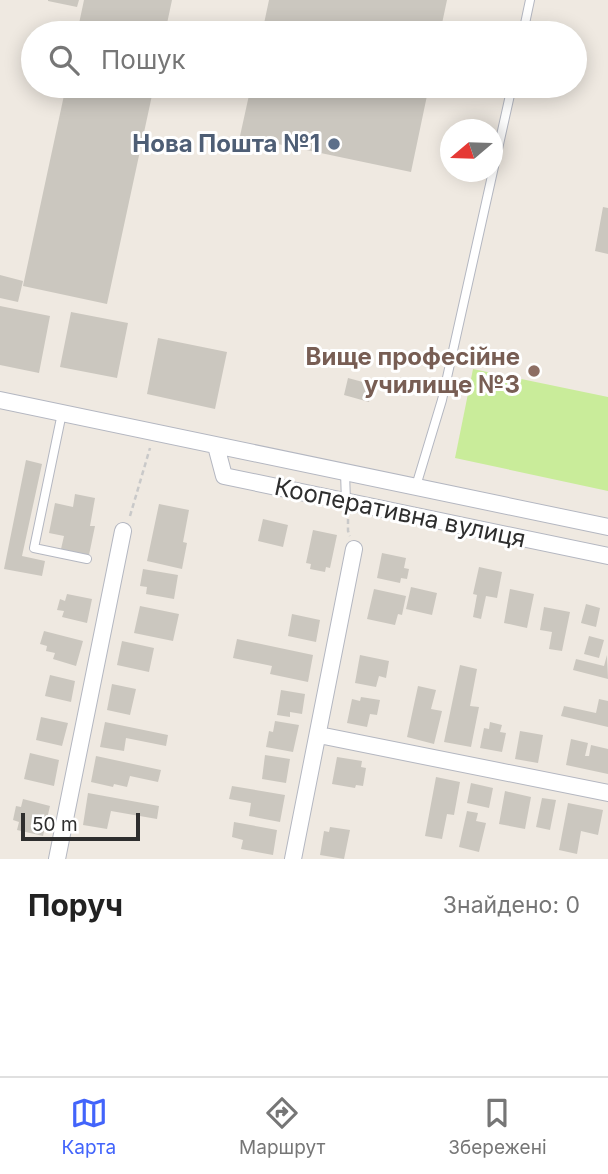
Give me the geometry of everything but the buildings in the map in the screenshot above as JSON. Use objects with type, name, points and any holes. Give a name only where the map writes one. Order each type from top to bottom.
[{"type":"street","name":"Кооперативна вулиця","points":[[0,400],[608,527]]},
{"type":"street","name":"Кооперативна вулиця","points":[[216,446],[223,476],[608,556]]},
{"type":"street","points":[[57,859],[123,531]]},
{"type":"street","points":[[293,859],[354,549]]},
{"type":"street","points":[[319,735],[608,793]]},
{"type":"lane","points":[[526,21],[530,0]]},
{"type":"lane","points":[[416,486],[442,400],[509,98]]},
{"type":"lane","points":[[62,413],[34,548],[87,559]]},
{"type":"lane","points":[[345,472],[349,503]]},
{"type":"path","points":[[123,531],[131,514],[154,432]]},
{"type":"path","points":[[349,503],[348,531],[354,549]]},
{"type":"green space","points":[[473,369],[608,397],[608,491],[455,458]]},
{"type":"place","name":"Нова Пошта №1","points":[[334,144]]},
{"type":"place","name":"Вище професійне училище №3","points":[[534,371]]}]
